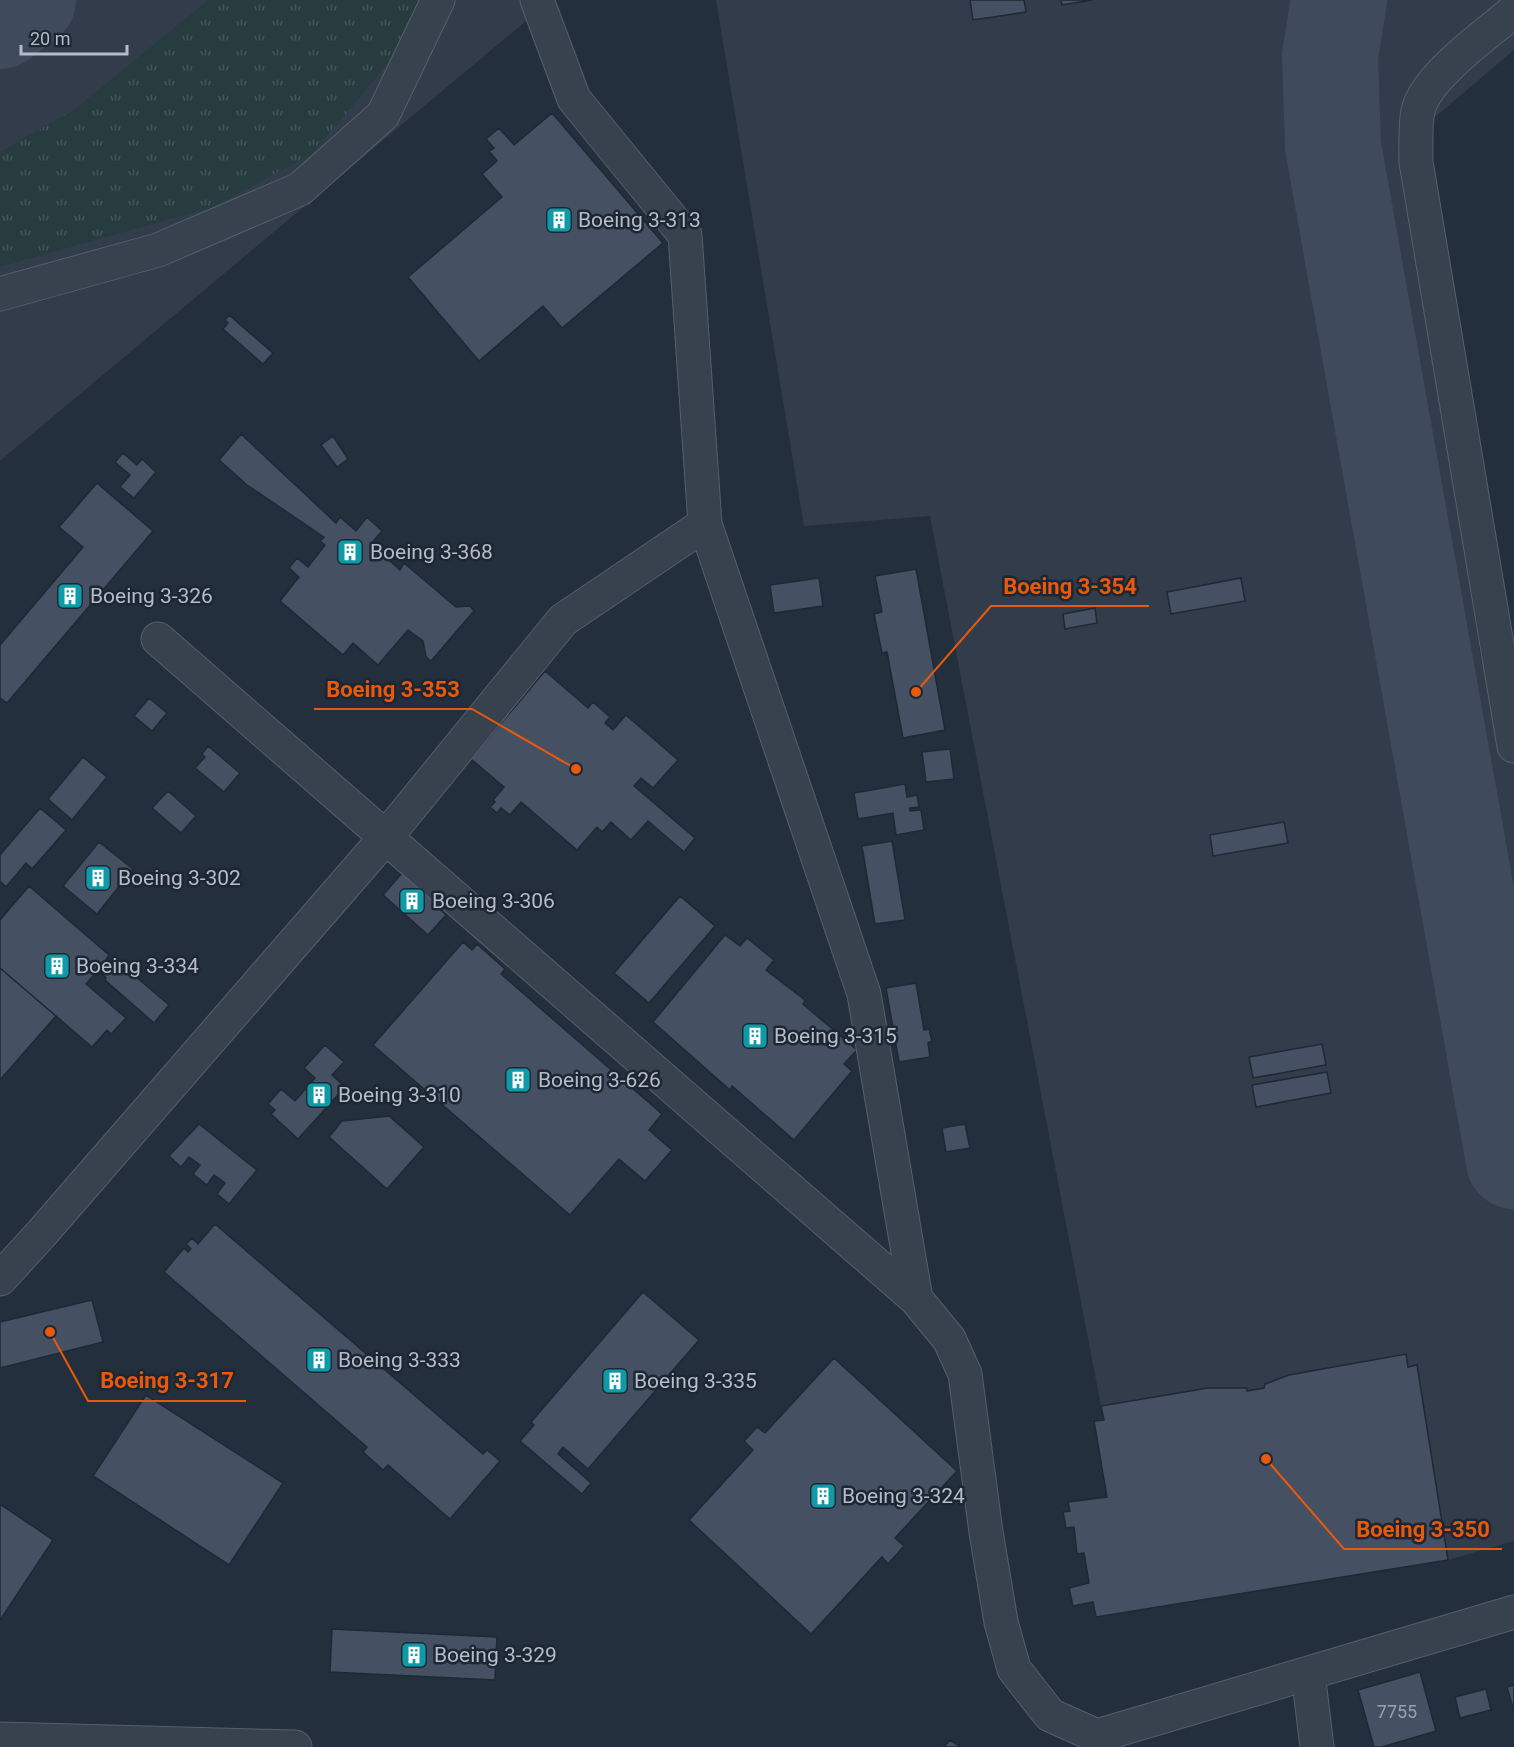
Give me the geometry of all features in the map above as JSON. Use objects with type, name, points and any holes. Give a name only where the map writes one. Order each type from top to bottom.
[{"type":"lane","points":[[0,294],[158,250],[300,189],[383,115],[438,0]]},
{"type":"lane","points":[[537,0],[574,99],[686,235],[705,524],[864,994],[916,1299]]},
{"type":"lane","points":[[1514,11],[1445,69],[1428,90],[1418,110],[1416,162],[1514,746]]},
{"type":"lane","points":[[0,1279],[386,837],[562,620],[705,524]]},
{"type":"lane","points":[[158,639],[916,1299],[949,1339],[965,1374],[986,1532],[1001,1622],[1014,1670],[1050,1715],[1097,1736],[1128,1737],[1308,1673],[1514,1612]]},
{"type":"lane","points":[[1308,1673],[1317,1747]]},
{"type":"lane","points":[[0,1739],[136,1745],[295,1747]]},
{"type":"shaded area","points":[[0,0],[551,0],[0,461]]},
{"type":"shaded area","points":[[716,0],[1514,0],[1514,50],[1402,145],[1481,658],[1514,651],[1514,1541],[1448,1560],[1417,1365],[1408,1367],[1406,1354],[1289,1375],[1265,1384],[1264,1388],[1247,1391],[1246,1388],[1208,1388],[1101,1406],[930,516],[804,526]]},
{"type":"green space","points":[[208,0],[419,0],[387,65],[312,154],[213,207],[0,267],[0,152],[75,109]]},
{"type":"building","points":[[970,0],[1024,0],[1026,12],[973,20]]},
{"type":"building","points":[[1061,0],[1092,0],[1062,5]]},
{"type":"building","name":"Boeing 3-313","points":[[552,113],[663,243],[562,328],[543,306],[479,361],[408,277],[502,197],[482,174],[497,161],[489,151],[494,148],[486,139],[499,128],[514,145]]},
{"type":"building","points":[[229,315],[273,353],[263,364],[223,329],[228,323],[225,320]]},
{"type":"building","name":"Boeing 3-368","points":[[241,434],[336,523],[340,517],[356,531],[367,517],[382,531],[371,544],[400,570],[404,563],[456,607],[470,606],[474,611],[431,661],[426,657],[423,641],[408,630],[378,665],[353,643],[343,655],[280,601],[299,577],[289,568],[297,558],[308,567],[325,545],[320,541],[324,537],[247,485],[219,460]]},
{"type":"building","points":[[333,436],[348,459],[337,467],[321,445]]},
{"type":"building","points":[[123,453],[137,465],[142,459],[156,472],[134,498],[120,487],[130,475],[115,462]]},
{"type":"building","name":"Boeing 3-326","points":[[97,483],[153,531],[7,703],[0,698],[0,645],[83,547],[59,527]]},
{"type":"building","points":[[916,569],[945,730],[903,738],[887,652],[882,653],[874,614],[882,612],[875,576]]},
{"type":"building","points":[[819,578],[823,606],[774,613],[770,585]]},
{"type":"building","points":[[1241,578],[1245,601],[1171,614],[1167,592]]},
{"type":"building","points":[[1095,608],[1097,623],[1065,629],[1063,614]]},
{"type":"building","points":[[545,671],[588,708],[593,702],[610,717],[605,723],[613,730],[626,715],[678,760],[653,788],[641,778],[634,786],[695,838],[684,852],[648,821],[631,840],[611,822],[602,832],[597,827],[577,850],[521,802],[510,815],[501,808],[497,813],[490,807],[504,787],[471,759]]},
{"type":"building","points":[[149,698],[167,713],[152,731],[134,716]]},
{"type":"building","points":[[208,746],[240,773],[224,792],[195,768],[205,757],[202,754]]},
{"type":"building","points":[[950,749],[954,779],[926,782],[922,752]]},
{"type":"building","points":[[83,757],[107,777],[72,820],[48,799]]},
{"type":"building","points":[[905,784],[907,797],[917,795],[919,807],[910,808],[910,811],[921,810],[924,830],[896,835],[893,813],[858,819],[854,793]]},
{"type":"building","points":[[168,791],[196,816],[181,833],[152,808]]},
{"type":"building","points":[[40,808],[66,830],[32,869],[26,863],[6,887],[0,881],[0,855]]},
{"type":"building","points":[[1284,822],[1288,843],[1213,856],[1210,835]]},
{"type":"building","points":[[892,841],[905,920],[875,924],[862,846]]},
{"type":"building","name":"Boeing 3-302","points":[[99,842],[133,869],[97,914],[63,886]]},
{"type":"building","name":"Boeing 3-306","points":[[402,873],[441,907],[440,909],[446,915],[428,935],[383,895]]},
{"type":"building","name":"Boeing 3-334","points":[[29,886],[109,955],[106,960],[117,969],[121,964],[169,1005],[154,1023],[105,980],[106,978],[98,970],[86,984],[126,1018],[111,1034],[107,1030],[92,1047],[0,968],[0,920]]},
{"type":"building","points":[[680,896],[715,926],[649,1003],[614,973]]},
{"type":"building","name":"Boeing 3-315","points":[[725,935],[740,946],[747,938],[774,960],[766,970],[805,1000],[803,1004],[857,1050],[844,1064],[852,1071],[794,1140],[732,1086],[730,1090],[653,1022]]},
{"type":"building","name":"Boeing 3-626","points":[[463,942],[472,950],[477,944],[505,969],[501,974],[662,1114],[649,1130],[672,1150],[645,1181],[619,1159],[570,1215],[373,1045]]},
{"type":"building","points":[[0,968],[56,1016],[0,1080]]},
{"type":"building","points":[[916,983],[924,1030],[929,1029],[932,1041],[928,1043],[930,1057],[899,1062],[886,988]]},
{"type":"building","points":[[1322,1044],[1326,1065],[1253,1078],[1249,1057]]},
{"type":"building","name":"Boeing 3-310","points":[[325,1045],[344,1062],[332,1075],[345,1087],[298,1139],[271,1114],[275,1110],[268,1104],[281,1089],[295,1101],[315,1078],[304,1068]]},
{"type":"building","points":[[1327,1072],[1331,1093],[1256,1107],[1252,1085]]},
{"type":"building","points":[[389,1116],[424,1147],[387,1189],[329,1137],[342,1121]]},
{"type":"building","points":[[199,1124],[257,1170],[229,1204],[217,1194],[225,1183],[214,1175],[207,1185],[193,1174],[200,1165],[189,1157],[181,1167],[169,1156]]},
{"type":"building","points":[[965,1124],[970,1148],[946,1152],[942,1128]]},
{"type":"building","name":"Boeing 3-333","points":[[215,1224],[483,1454],[487,1450],[500,1461],[450,1519],[388,1465],[383,1470],[363,1452],[367,1447],[164,1272],[184,1248],[188,1252],[191,1249],[186,1244],[192,1238],[198,1244]]},
{"type":"building","name":"Boeing 3-335","points":[[643,1292],[699,1340],[588,1469],[563,1447],[558,1454],[591,1483],[582,1494],[520,1441],[534,1425],[531,1422]]},
{"type":"building","points":[[92,1300],[103,1342],[0,1368],[0,1322]]},
{"type":"building","points":[[1406,1354],[1408,1367],[1417,1365],[1448,1560],[1096,1617],[1093,1602],[1073,1606],[1069,1588],[1089,1583],[1084,1553],[1077,1554],[1074,1527],[1066,1528],[1063,1512],[1070,1511],[1068,1502],[1107,1497],[1094,1421],[1104,1420],[1101,1406],[1208,1388],[1247,1388],[1247,1391],[1264,1388],[1265,1384],[1289,1375]]},
{"type":"building","name":"Boeing 3-324","points":[[834,1358],[957,1471],[895,1538],[904,1546],[888,1564],[882,1557],[811,1634],[689,1520],[753,1450],[744,1441],[757,1427],[765,1433]]},
{"type":"building","points":[[146,1395],[283,1483],[229,1565],[93,1476]]},
{"type":"building","points":[[0,1504],[53,1540],[0,1620]]},
{"type":"building","name":"Boeing 3-329","points":[[332,1629],[497,1637],[495,1680],[330,1672]]},
{"type":"building","points":[[1420,1672],[1436,1731],[1382,1747],[1374,1747],[1358,1690]]},
{"type":"building","points":[[1514,1685],[1514,1704],[1512,1705],[1507,1687]]},
{"type":"building","points":[[1486,1689],[1491,1710],[1460,1718],[1455,1697]]},
{"type":"building","points":[[950,1740],[961,1747],[944,1747]]},
{"type":"taxiway","points":[[0,21],[28,0]]},
{"type":"taxiway","points":[[1339,0],[1330,56],[1333,146],[1514,1161]]},
{"type":"place","name":"Boeing 3-313","points":[[559,220]]},
{"type":"place","name":"Boeing 3-368","points":[[350,552]]},
{"type":"place","name":"Boeing 3-326","points":[[70,596]]},
{"type":"place","name":"Boeing 3-354","points":[[916,692]]},
{"type":"place","name":"Boeing 3-353","points":[[576,769]]},
{"type":"place","name":"Boeing 3-302","points":[[98,878]]},
{"type":"place","name":"Boeing 3-306","points":[[412,901]]},
{"type":"place","name":"Boeing 3-334","points":[[57,966]]},
{"type":"place","name":"Boeing 3-315","points":[[755,1036]]},
{"type":"place","name":"Boeing 3-626","points":[[518,1080]]},
{"type":"place","name":"Boeing 3-310","points":[[319,1095]]},
{"type":"place","name":"Boeing 3-317","points":[[50,1332]]},
{"type":"place","name":"Boeing 3-333","points":[[319,1360]]},
{"type":"place","name":"Boeing 3-335","points":[[615,1381]]},
{"type":"place","name":"Boeing 3-350","points":[[1266,1459]]},
{"type":"place","name":"Boeing 3-324","points":[[823,1496]]},
{"type":"place","name":"Boeing 3-329","points":[[414,1655]]}]
